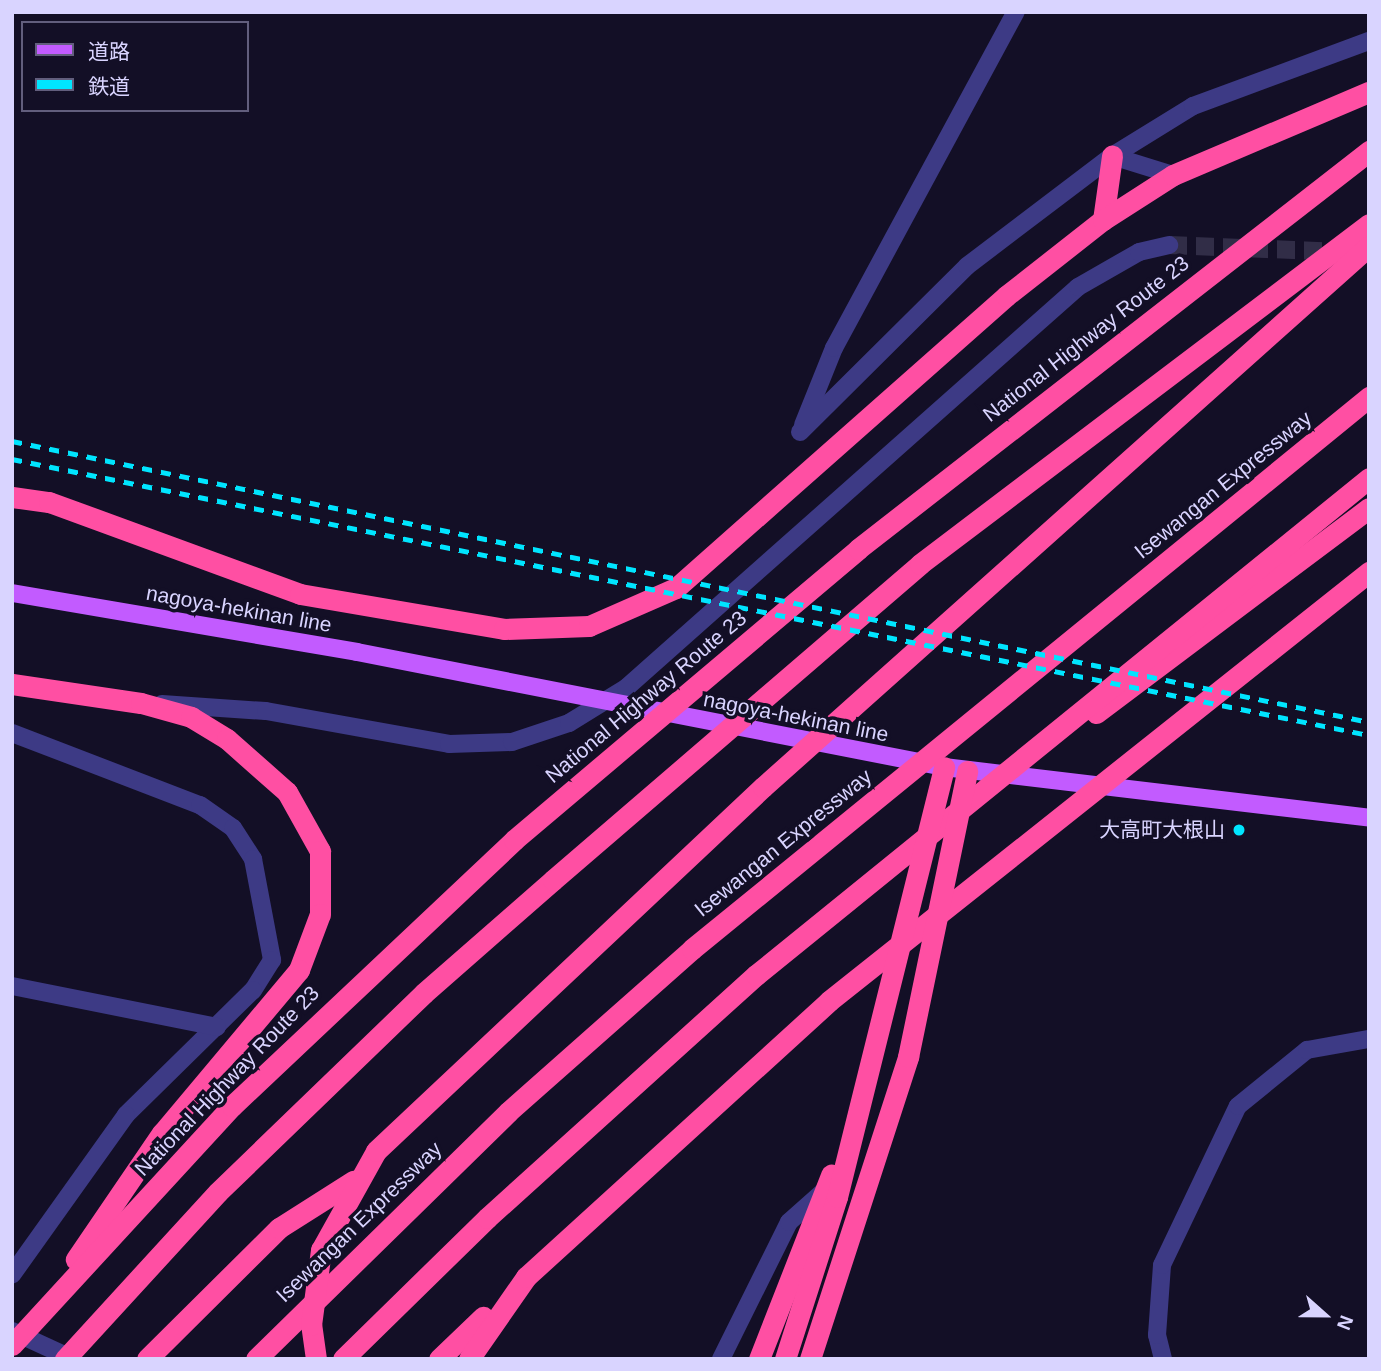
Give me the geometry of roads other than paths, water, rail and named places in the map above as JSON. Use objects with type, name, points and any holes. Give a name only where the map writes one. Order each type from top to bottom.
[{"type":"highway","points":[[19,500],[259,583],[451,622],[553,631],[633,612],[676,588],[1006,296],[1103,220],[1173,175],[1369,92]]},
{"type":"highway","name":"National Highway Route 23","points":[[12,1345],[232,1106],[387,954],[858,549],[1369,151]]},
{"type":"highway","points":[[1103,220],[1112,156]]},
{"type":"highway","points":[[65,1359],[218,1192],[424,993],[920,564],[1369,224]]},
{"type":"highway","points":[[316,1359],[312,1325],[320,1250],[355,1180],[413,1112],[763,787],[1044,540],[1369,246]]},
{"type":"highway","points":[[1195,540],[1369,387]]},
{"type":"highway","name":"Isewangan Expressway","points":[[256,1359],[508,1112],[692,949],[1369,397]]},
{"type":"highway","points":[[342,1359],[629,1086],[906,848],[1369,478]]},
{"type":"highway","points":[[906,848],[1185,649],[1369,508]]},
{"type":"highway","points":[[439,1359],[829,1000],[1369,572]]},
{"type":"highway","points":[[12,684],[55,694],[141,703],[191,717],[261,765],[307,821],[320,851],[323,883],[312,945],[299,970],[162,1133],[38,1316]]},
{"type":"highway","points":[[12,695],[55,694]]},
{"type":"highway","points":[[785,1359],[865,1094],[943,767]]},
{"type":"highway","points":[[810,1359],[908,1057],[967,771]]},
{"type":"highway","points":[[759,1359],[865,1094]]},
{"type":"highway","points":[[146,1359],[279,1228],[355,1180]]},
{"type":"highway","points":[[469,1359],[526,1277]]},
{"type":"main road","name":"nagoya-hekinan line","points":[[12,593],[357,652],[967,771],[1256,800],[1369,818]]},
{"type":"street","points":[[1016,12],[834,348],[800,432],[967,265],[1112,156],[1193,106],[1369,41]]},
{"type":"street","points":[[1112,156],[1173,175]]},
{"type":"street","points":[[141,703],[266,710],[414,740],[512,742],[596,708],[1078,287],[1139,252],[1169,245]]},
{"type":"street","points":[[12,733],[200,806],[233,828],[253,859],[272,960],[217,1027],[126,1115],[12,1275]]},
{"type":"street","points":[[12,986],[217,1027]]},
{"type":"street","points":[[1163,1359],[1157,1335],[1162,1265],[1238,1106],[1307,1050],[1369,1039]]},
{"type":"street","points":[[721,1359],[789,1222],[824,1191]]},
{"type":"street","points":[[12,1331],[73,1359]]},
{"type":"tunnel","points":[[1169,245],[1341,252]]},
{"type":"railway","points":[[12,441],[1369,722]]},
{"type":"railway","points":[[12,459],[1369,735]]},
{"type":"place","name":"大高町大根山","points":[[1239,830]]}]
